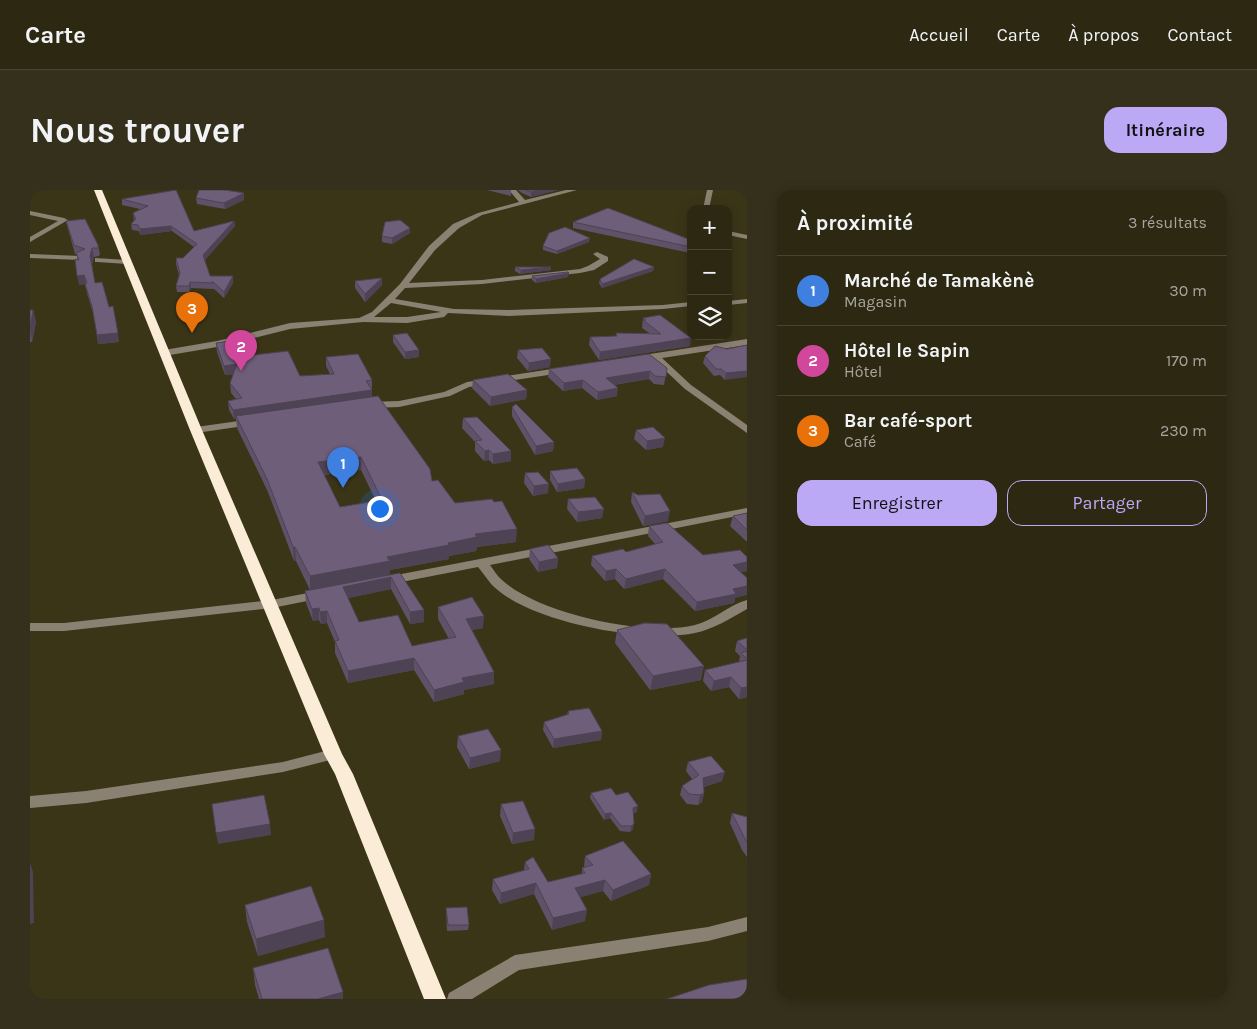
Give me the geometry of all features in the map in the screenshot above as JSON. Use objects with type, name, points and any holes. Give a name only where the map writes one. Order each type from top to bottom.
[{"type":"highway","points":[[98,190],[196,430],[272,604],[333,754],[344,774],[435,999]]},
{"type":"street","points":[[512,190],[524,203]]},
{"type":"street","points":[[361,320],[375,314],[403,286],[432,248],[456,226],[480,214],[574,190]]},
{"type":"street","points":[[707,205],[710,190]]},
{"type":"street","points":[[30,213],[64,220],[30,240]]},
{"type":"street","points":[[732,234],[747,237]]},
{"type":"street","points":[[30,251],[47,258]]},
{"type":"street","points":[[403,286],[482,282],[580,271],[591,268],[605,259],[597,254]]},
{"type":"street","points":[[30,256],[81,258]]},
{"type":"street","points":[[98,260],[127,262]]},
{"type":"street","points":[[389,300],[454,312],[532,313],[687,304]]},
{"type":"street","points":[[732,303],[747,301]]},
{"type":"street","points":[[164,353],[217,344],[290,326],[361,320],[407,320],[454,312]]},
{"type":"street","points":[[626,361],[747,342]]},
{"type":"street","points":[[655,356],[688,387],[747,430]]},
{"type":"street","points":[[357,406],[399,404],[448,394],[467,385],[577,369]]},
{"type":"street","points":[[196,430],[262,420]]},
{"type":"street","points":[[376,583],[489,560],[680,526],[747,511]]},
{"type":"street","points":[[489,560],[483,565],[487,573],[498,584],[524,601],[570,619],[613,627],[656,632],[696,629],[747,604]]},
{"type":"street","points":[[30,628],[64,627],[272,604],[338,590]]},
{"type":"street","points":[[30,802],[86,796],[283,766],[333,754]]},
{"type":"street","points":[[456,999],[515,963],[708,934],[747,924]]},
{"type":"building","points":[[176,190],[194,231],[234,221],[203,255],[210,276],[233,276],[224,292],[212,281],[213,283],[190,282],[189,286],[176,286],[180,273],[176,258],[183,258],[197,244],[171,226],[140,229],[138,225],[131,224],[136,219],[133,213],[148,206],[122,199]]},
{"type":"building","points":[[199,190],[225,190],[244,193],[224,203],[196,198]]},
{"type":"building","points":[[608,208],[687,238],[687,246],[573,222]]},
{"type":"building","points":[[85,219],[98,245],[98,248],[92,248],[90,256],[95,283],[102,282],[109,307],[113,306],[118,333],[97,335],[92,306],[85,284],[87,283],[84,275],[77,276],[75,259],[79,260],[76,253],[85,249],[74,245],[66,221]]},
{"type":"building","points":[[400,220],[410,228],[392,238],[382,236],[385,222]]},
{"type":"building","points":[[565,227],[590,238],[557,251],[543,246],[549,233]]},
{"type":"building","points":[[634,259],[654,267],[602,284],[600,279]]},
{"type":"building","points":[[515,267],[551,267],[521,270]]},
{"type":"building","points":[[568,272],[536,279],[532,276]]},
{"type":"building","points":[[382,278],[365,294],[355,281]]},
{"type":"building","points":[[30,310],[33,310],[30,329]]},
{"type":"building","points":[[660,315],[687,335],[687,339],[600,352],[590,337],[617,336],[616,333],[661,334],[643,318]]},
{"type":"building","points":[[407,333],[419,350],[405,352],[393,335]]},
{"type":"building","points":[[239,340],[243,351],[253,355],[288,351],[300,376],[334,374],[326,357],[358,354],[372,380],[366,381],[372,390],[233,410],[228,401],[242,398],[230,383],[237,364],[224,366],[216,343]]},
{"type":"building","points":[[747,345],[747,371],[726,373],[721,369],[716,369],[705,356],[715,346],[727,349]]},
{"type":"building","points":[[542,348],[551,359],[529,363],[518,350]]},
{"type":"building","points":[[649,354],[667,368],[666,377],[655,376],[650,371],[606,378],[618,388],[598,392],[583,380],[564,383],[549,369]]},
{"type":"building","points":[[508,374],[527,390],[491,397],[473,380]]},
{"type":"building","points":[[378,396],[430,469],[432,481],[438,480],[455,503],[492,499],[494,502],[502,501],[517,529],[475,534],[477,537],[448,543],[449,545],[387,557],[390,561],[310,576],[295,547],[293,547],[267,479],[236,416]],"holes":[[[361,457],[382,500],[340,507],[318,462]]]},
{"type":"building","points":[[516,404],[554,442],[536,446],[512,407]]},
{"type":"building","points":[[477,417],[511,451],[493,454],[489,450],[485,451],[475,441],[482,440],[463,418]]},
{"type":"building","points":[[653,427],[665,438],[647,441],[636,430]]},
{"type":"building","points":[[577,468],[585,479],[558,484],[550,471]]},
{"type":"building","points":[[538,472],[549,484],[534,486],[525,473]]},
{"type":"building","points":[[632,492],[638,495],[660,494],[670,511],[645,516]]},
{"type":"building","points":[[595,497],[604,509],[578,512],[568,499]]},
{"type":"building","points":[[747,513],[747,530],[733,516]]},
{"type":"building","points":[[667,523],[703,555],[740,550],[747,557],[747,562],[733,565],[747,578],[747,586],[733,589],[736,594],[697,602],[665,569],[626,579],[616,569],[606,571],[592,556],[623,549],[626,552],[663,542],[649,526]]},
{"type":"building","points":[[548,545],[558,558],[539,562],[530,549]]},
{"type":"building","points":[[400,573],[424,610],[410,612],[391,577],[343,587],[359,622],[398,615],[412,646],[456,637],[438,607],[472,597],[484,616],[466,619],[494,672],[462,678],[464,682],[434,690],[414,658],[348,671],[335,641],[339,640],[327,611],[320,612],[319,608],[312,609],[305,591]]},
{"type":"building","points":[[645,623],[667,624],[704,666],[653,676],[617,630]]},
{"type":"building","points":[[747,638],[747,650],[737,641]]},
{"type":"building","points":[[747,651],[747,659],[741,653]]},
{"type":"building","points":[[747,660],[747,687],[741,688],[731,677],[714,681],[705,670]]},
{"type":"building","points":[[589,708],[602,731],[554,739],[544,722],[569,714],[568,711]]},
{"type":"building","points":[[488,729],[501,750],[470,758],[458,736]]},
{"type":"building","points":[[711,756],[725,772],[703,778],[704,793],[700,795],[689,794],[682,786],[699,775],[688,762]]},
{"type":"building","points":[[611,788],[616,795],[628,792],[638,806],[633,808],[634,824],[631,826],[621,826],[611,813],[605,814],[591,793]]},
{"type":"building","points":[[264,795],[270,824],[216,833],[212,804]]},
{"type":"building","points":[[523,801],[535,829],[513,833],[501,804]]},
{"type":"building","points":[[732,813],[747,817],[747,842],[745,839]]},
{"type":"building","points":[[623,841],[651,874],[613,890],[605,880],[575,888],[587,910],[553,918],[536,883],[501,893],[493,879],[529,869],[525,862],[533,857],[548,882],[585,873],[582,868],[593,865],[585,856]]},
{"type":"building","points":[[311,886],[324,920],[256,939],[245,905]]},
{"type":"building","points":[[467,907],[469,925],[448,925],[446,908]]},
{"type":"building","points":[[328,948],[343,992],[318,999],[262,999],[253,968]]},
{"type":"building","points":[[747,979],[747,999],[667,999],[709,985]]},
{"type":"place","name":"Bar café-sport","points":[[192,333]]},
{"type":"place","name":"Hôtel le Sapin","points":[[241,371]]},
{"type":"place","name":"Marché de Tamakènè","points":[[343,488]]}]
